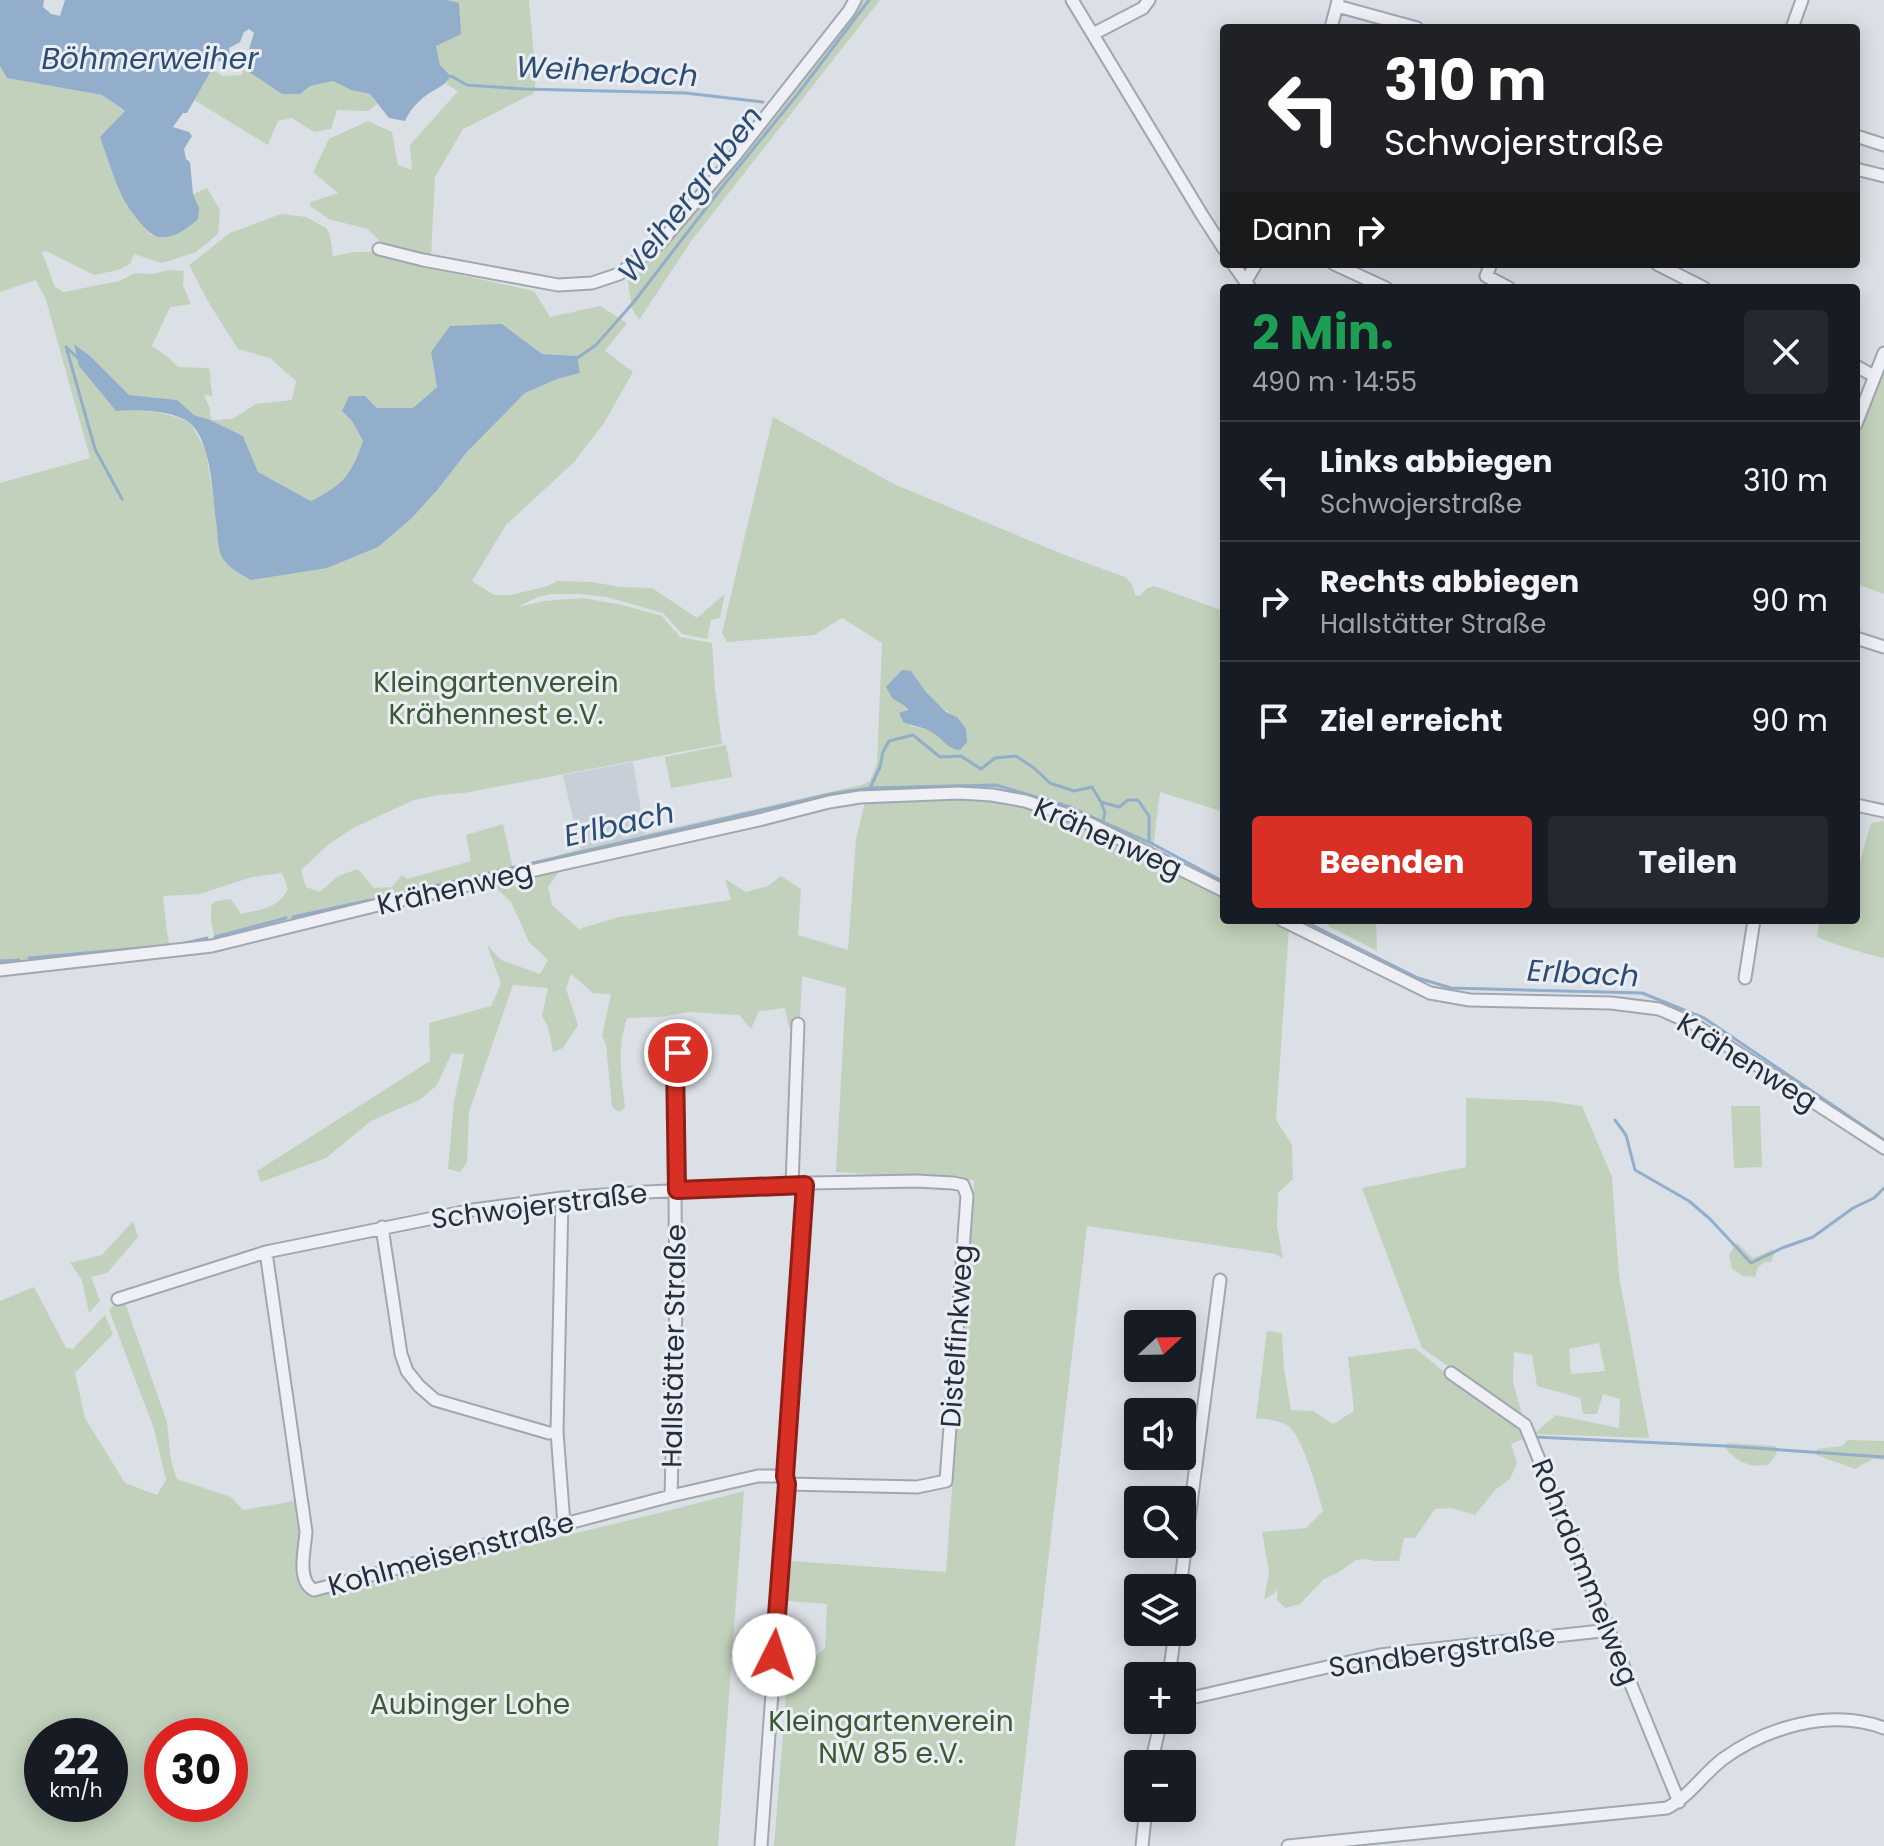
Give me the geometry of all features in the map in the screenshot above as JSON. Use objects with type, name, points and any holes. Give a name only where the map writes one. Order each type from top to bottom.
[{"type":"street","points":[[379,249],[558,285],[592,283],[619,274],[660,243],[734,157],[855,0]]},
{"type":"street","points":[[1072,0],[1220,243]]},
{"type":"street","points":[[1093,34],[1143,8],[1149,0]]},
{"type":"street","points":[[1793,24],[1802,0]]},
{"type":"street","points":[[1332,24],[1338,3],[1404,24]]},
{"type":"street","points":[[1860,137],[1884,145]]},
{"type":"street","points":[[1860,170],[1884,176]]},
{"type":"street","points":[[1343,268],[1377,284]]},
{"type":"street","points":[[1665,268],[1696,284]]},
{"type":"street","points":[[1860,413],[1884,353]]},
{"type":"street","points":[[1860,368],[1874,376]]},
{"type":"street","points":[[1860,639],[1884,647]]},
{"type":"street","name":"Krähenweg","points":[[0,970],[212,946],[821,804],[871,796],[959,793],[1025,801],[1080,819],[1220,889]]},
{"type":"street","points":[[1860,806],[1884,811]]},
{"type":"street","name":"Krähenweg","points":[[1290,924],[1430,993],[1470,1000],[1611,1003],[1659,1009],[1694,1024],[1884,1148]]},
{"type":"street","points":[[1745,978],[1753,924]]},
{"type":"street","points":[[792,1185],[798,1024]]},
{"type":"street","name":"Hallstätter Straße","points":[[671,1496],[676,1303],[675,1061],[678,1053]]},
{"type":"street","name":"Schwojerstraße","points":[[118,1299],[266,1252],[473,1210],[562,1198],[835,1182],[953,1183],[963,1185],[967,1192]]},
{"type":"street","points":[[761,1846],[805,1185]]},
{"type":"street","name":"Distelfinkweg","points":[[946,1481],[967,1192]]},
{"type":"street","points":[[562,1198],[557,1432],[564,1524]]},
{"type":"street","points":[[382,1227],[401,1354],[407,1371],[419,1386],[435,1400],[549,1433],[557,1432]]},
{"type":"street","name":"Kohlmeisenstraße","points":[[266,1252],[306,1532],[304,1578],[314,1590],[758,1476],[917,1487],[946,1481]]},
{"type":"street","points":[[1182,1574],[1220,1280]]},
{"type":"street","name":"Rohrdommelweg","points":[[1451,1373],[1525,1425],[1679,1802]]},
{"type":"street","name":"Sandbergstraße","points":[[1196,1697],[1380,1655],[1610,1630]]},
{"type":"street","points":[[1288,1846],[1667,1808],[1679,1802],[1723,1759],[1765,1735],[1833,1719],[1884,1728]]},
{"type":"street","points":[[1142,1846],[1145,1822]]},
{"type":"shaded area","points":[[633,762],[645,834],[580,849],[563,775]]},
{"type":"green space","points":[[447,0],[529,0],[536,78],[534,93],[463,129],[435,177],[431,258],[385,246],[367,229],[329,219],[310,206],[311,202],[338,193],[313,172],[329,139],[368,121],[392,132],[398,165],[412,170],[410,145],[458,91],[446,84],[451,75],[440,65],[436,46],[459,4]]},
{"type":"green space","points":[[860,0],[880,0],[692,240],[639,320],[632,309],[627,275],[661,248]]},
{"type":"green space","points":[[0,66],[7,78],[102,95],[125,112],[150,234],[166,236],[178,231],[199,208],[193,194],[207,188],[220,210],[218,234],[196,252],[162,263],[134,254],[130,264],[94,275],[46,251],[42,252],[55,287],[64,292],[119,281],[135,273],[184,271],[183,285],[191,304],[170,307],[152,346],[178,367],[209,368],[213,396],[204,395],[211,420],[232,419],[256,404],[292,400],[296,381],[270,358],[238,349],[189,265],[230,233],[281,214],[306,217],[326,228],[333,256],[378,252],[384,258],[534,291],[550,317],[600,306],[627,323],[605,351],[633,372],[604,423],[574,462],[506,525],[472,581],[494,595],[511,595],[557,581],[652,588],[697,618],[725,594],[720,618],[711,620],[707,639],[682,634],[663,613],[607,597],[551,594],[517,607],[583,598],[623,605],[662,616],[680,637],[712,643],[722,744],[414,800],[353,828],[329,844],[301,870],[306,887],[320,892],[338,876],[358,869],[374,888],[392,887],[402,875],[407,879],[471,861],[466,835],[503,824],[513,869],[580,849],[870,781],[877,763],[882,643],[842,618],[814,635],[727,642],[722,633],[773,417],[894,484],[1125,577],[1132,584],[1135,595],[1140,596],[1154,586],[1220,610],[1220,811],[1160,792],[1153,849],[1065,808],[997,789],[869,790],[866,801],[959,797],[991,798],[1024,804],[1078,823],[1220,895],[1220,924],[1280,924],[1289,928],[1276,1120],[1292,1145],[1293,1179],[1278,1193],[1277,1226],[1283,1259],[1275,1254],[1087,1226],[1015,1846],[774,1846],[787,1682],[825,1648],[827,1604],[788,1601],[791,1561],[946,1572],[974,1180],[836,1172],[846,988],[802,976],[800,1018],[789,1028],[785,1008],[759,1011],[751,1029],[739,1015],[688,1012],[627,1018],[621,1051],[625,1107],[619,1112],[612,1107],[606,1044],[602,1036],[611,994],[593,993],[571,974],[566,989],[578,1025],[563,1048],[553,1052],[548,1027],[542,1016],[548,988],[513,985],[469,1112],[467,1162],[460,1172],[448,1169],[454,1102],[464,1054],[452,1053],[436,1086],[421,1099],[371,1121],[326,1158],[261,1182],[257,1171],[430,1061],[429,1023],[491,1006],[501,984],[487,945],[501,960],[540,974],[548,960],[529,942],[511,902],[492,884],[181,957],[170,954],[0,973],[0,483],[90,458],[46,300],[36,280],[0,292]],"holes":[[[502,324],[542,354],[576,356],[580,373],[525,393],[467,452],[412,518],[378,547],[222,556],[206,450],[191,424],[156,412],[116,411],[79,366],[75,345],[129,395],[177,400],[194,415],[243,436],[258,472],[311,501],[345,478],[363,441],[352,421],[342,411],[365,396],[377,408],[413,408],[437,387],[431,352]],[[911,671],[937,703],[957,717],[953,750],[930,730],[911,726],[905,706]],[[865,802],[856,839],[848,950],[798,935],[801,889],[781,876],[768,886],[746,892],[725,879],[731,900],[619,917],[579,929],[552,905],[548,887],[562,867],[831,805]],[[282,873],[288,889],[280,900],[241,914],[231,899],[216,901],[211,905],[215,939],[170,948],[163,896],[200,894],[252,877]]]},
{"type":"green space","points":[[243,68],[282,94],[300,94],[309,86],[333,81],[351,90],[370,94],[377,104],[369,111],[337,110],[331,129],[314,132],[292,118],[278,121],[268,145],[194,100],[212,69],[223,76],[242,75]]},
{"type":"green space","points":[[1884,370],[1884,594],[1860,585],[1860,430]]},
{"type":"green space","points":[[726,745],[732,777],[671,788],[665,757]]},
{"type":"green space","points":[[1884,821],[1884,958],[1817,937],[1819,924],[1860,924],[1860,861],[1871,823]]},
{"type":"green space","points":[[1376,924],[1377,951],[1328,926]]},
{"type":"green space","points":[[1466,1098],[1546,1101],[1582,1106],[1612,1177],[1619,1276],[1649,1438],[1534,1434],[1556,1415],[1619,1428],[1620,1399],[1603,1394],[1597,1414],[1583,1414],[1580,1398],[1537,1386],[1532,1355],[1514,1352],[1513,1382],[1523,1418],[1422,1348],[1362,1188],[1466,1167]],"holes":[[[1599,1343],[1605,1371],[1571,1374],[1569,1349]]]},
{"type":"green space","points":[[1731,1106],[1760,1106],[1762,1167],[1734,1168]]},
{"type":"green space","points":[[133,1221],[138,1237],[107,1273],[91,1277],[100,1301],[89,1313],[82,1280],[70,1263],[102,1255]]},
{"type":"green space","points":[[1737,1243],[1753,1258],[1772,1250],[1771,1262],[1758,1267],[1755,1277],[1743,1276],[1732,1269],[1729,1255]]},
{"type":"green space","name":"Aubinger Lohe","points":[[34,1287],[66,1348],[73,1349],[105,1315],[113,1334],[75,1373],[85,1418],[125,1483],[157,1495],[166,1480],[154,1429],[109,1310],[125,1303],[167,1422],[171,1461],[177,1479],[231,1497],[243,1510],[295,1501],[317,1596],[744,1491],[718,1846],[0,1846],[0,1301]]},
{"type":"green space","points":[[1267,1331],[1282,1333],[1291,1410],[1313,1411],[1333,1424],[1354,1411],[1348,1357],[1415,1348],[1453,1379],[1515,1420],[1527,1437],[1511,1444],[1517,1463],[1510,1479],[1495,1490],[1475,1515],[1451,1508],[1435,1509],[1415,1538],[1404,1538],[1399,1561],[1356,1560],[1324,1579],[1300,1604],[1285,1608],[1277,1600],[1278,1590],[1264,1600],[1269,1571],[1262,1532],[1306,1528],[1323,1511],[1309,1464],[1293,1430],[1280,1422],[1256,1418]]},
{"type":"green space","points":[[1848,1440],[1884,1441],[1884,1460],[1873,1459],[1855,1469],[1816,1455],[1817,1449],[1842,1446]]},
{"type":"green space","points":[[1727,1443],[1776,1446],[1777,1453],[1768,1465],[1750,1465],[1730,1454],[1726,1449]]},
{"type":"water","name":"Böhmerweiher","points":[[0,0],[44,0],[43,7],[51,14],[60,16],[65,0],[447,0],[459,3],[461,34],[436,46],[440,65],[451,76],[419,101],[405,121],[389,118],[370,94],[351,90],[333,81],[310,86],[300,94],[282,94],[243,68],[254,33],[249,29],[244,32],[240,42],[229,48],[230,57],[221,62],[214,59],[211,63],[212,69],[187,113],[183,113],[173,127],[192,136],[184,149],[190,162],[193,194],[199,208],[198,219],[175,235],[159,237],[144,226],[125,201],[100,137],[125,111],[102,95],[7,78],[0,66]]},
{"type":"water","points":[[502,324],[542,354],[577,356],[580,373],[525,393],[467,452],[412,518],[378,547],[327,568],[251,580],[231,568],[220,553],[208,458],[193,426],[168,414],[116,411],[79,366],[74,344],[129,395],[177,400],[194,415],[243,436],[258,472],[311,501],[331,490],[344,478],[363,441],[352,421],[342,411],[349,396],[365,396],[377,408],[413,408],[437,387],[431,352],[450,326]]},
{"type":"water","points":[[902,670],[911,671],[926,692],[946,712],[957,717],[966,729],[967,742],[960,750],[949,746],[930,731],[903,722],[899,713],[908,710],[892,698],[886,687]]},
{"type":"waterway","name":"Weihergraben","points":[[573,361],[596,345],[633,303],[869,0]]},
{"type":"waterway","name":"Weiherbach","points":[[451,76],[467,85],[685,93],[763,102]]},
{"type":"waterway","points":[[66,347],[80,360]]},
{"type":"waterway","points":[[67,350],[95,449],[122,499]]},
{"type":"waterway","name":"Erlbach","points":[[377,899],[831,794],[870,788],[889,741],[913,735],[940,757],[961,756],[981,769],[995,758],[1016,756],[1050,783],[1074,791],[1092,787],[1101,802],[1119,807],[1128,800],[1138,800],[1149,816],[1149,842],[1220,880]]},
{"type":"waterway","name":"Erlbach","points":[[870,788],[996,785],[1070,807],[1148,842]]},
{"type":"waterway","name":"Erlbach","points":[[1101,802],[1105,813],[1103,821]]},
{"type":"waterway","name":"Erlbach","points":[[293,917],[370,900]]},
{"type":"waterway","name":"Erlbach","points":[[215,937],[286,918]]},
{"type":"waterway","name":"Erlbach","points":[[1310,924],[1418,978],[1451,988],[1642,993],[1704,1018],[1884,1140]]},
{"type":"waterway","name":"Erlbach","points":[[177,945],[207,938]]},
{"type":"waterway","name":"Erlbach","points":[[29,958],[153,947]]},
{"type":"waterway","name":"Erlbach","points":[[0,961],[19,960]]},
{"type":"waterway","points":[[1615,1120],[1626,1135],[1635,1170],[1689,1201],[1751,1263],[1813,1237],[1853,1208],[1874,1198],[1884,1188]]},
{"type":"waterway","points":[[1535,1437],[1884,1457]]},
{"type":"route","points":[[678,1053],[675,1061],[677,1190],[805,1185],[774,1655]]},
{"type":"park label","name":"Kleingartenverein Krähennest e.V.","points":[[496,698]]},
{"type":"park label","name":"Kleingartenverein NW 85 e.V.","points":[[891,1737]]}]
